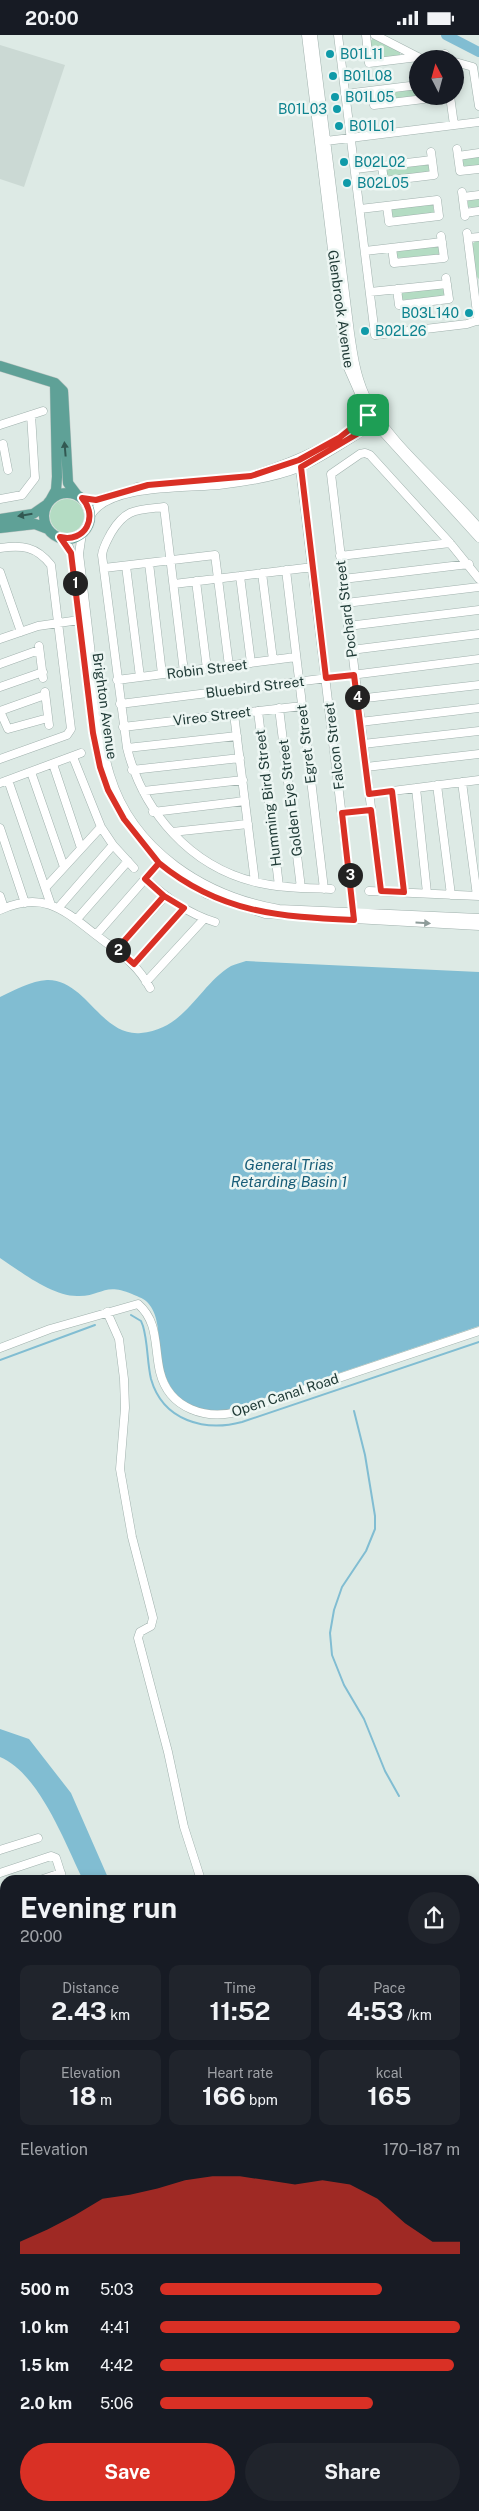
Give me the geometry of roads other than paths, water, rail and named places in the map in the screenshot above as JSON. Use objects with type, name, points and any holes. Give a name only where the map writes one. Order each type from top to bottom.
[{"type":"main road","points":[[0,366],[55,383],[64,395],[63,427],[68,483],[87,504],[90,517],[87,527],[82,533],[72,538],[60,537],[48,529],[35,524],[0,527]]},
{"type":"main road","points":[[48,529],[44,517],[49,502],[56,490],[58,477],[55,383]]},
{"type":"main road","points":[[0,519],[33,514],[63,493],[80,497]]},
{"type":"street","name":"Glenbrook Avenue","points":[[306,35],[346,361],[355,387],[377,422],[479,538]]},
{"type":"street","name":"Glenbrook Avenue","points":[[313,35],[354,364],[371,413]]},
{"type":"street","points":[[338,35],[376,335],[478,321],[476,281],[468,236],[479,237]]},
{"type":"street","points":[[366,35],[369,63],[418,57],[375,35]]},
{"type":"street","points":[[464,64],[474,67],[479,106]]},
{"type":"street","points":[[346,94],[409,86]]},
{"type":"street","points":[[373,91],[374,105],[409,101]]},
{"type":"street","points":[[451,105],[454,125]]},
{"type":"street","points":[[326,141],[479,122]]},
{"type":"street","points":[[479,153],[457,152],[460,171],[479,169]]},
{"type":"street","points":[[355,169],[382,166],[431,156],[434,175],[384,181],[382,166]]},
{"type":"street","points":[[479,195],[462,195],[465,214],[479,211]]},
{"type":"street","points":[[360,209],[437,200],[439,216],[389,222],[387,206]]},
{"type":"street","points":[[365,251],[442,239],[444,258],[394,263],[392,248]]},
{"type":"street","points":[[370,292],[447,281],[449,299],[399,305],[397,289]]},
{"type":"street","points":[[0,425],[43,411]]},
{"type":"street","points":[[80,497],[96,500],[148,485],[251,476],[300,464],[339,438],[371,413]]},
{"type":"street","points":[[0,499],[22,495],[36,478],[32,415]]},
{"type":"street","name":"Glenbrook Avenue","points":[[377,422],[479,528]]},
{"type":"street","points":[[90,517],[94,508],[131,493],[252,481],[300,464],[377,422]]},
{"type":"street","points":[[2,447],[5,468]]},
{"type":"street","name":"Pochard Street","points":[[381,891],[330,476],[360,454],[365,453],[450,543]]},
{"type":"street","name":"Falcon Street","points":[[300,464],[354,916]]},
{"type":"street","points":[[184,671],[164,507],[134,512],[121,517],[102,549],[123,727],[132,771],[154,812],[172,832],[208,862],[256,882],[301,888]]},
{"type":"street","name":"Brighton Avenue","points":[[82,533],[79,554],[102,742],[113,783],[137,826],[169,861],[212,889],[253,903],[279,909],[479,926]]},
{"type":"street","name":"Brighton Avenue","points":[[60,537],[71,553],[93,733],[104,780],[124,819],[159,863],[206,894],[254,911],[275,915],[479,918]]},
{"type":"street","points":[[340,556],[450,543],[469,564],[479,579]]},
{"type":"street","points":[[0,548],[21,545],[29,547],[51,565],[70,733],[0,759]]},
{"type":"street","points":[[104,568],[215,555],[229,666]]},
{"type":"street","points":[[149,563],[162,674]]},
{"type":"street","points":[[343,579],[469,564]]},
{"type":"street","points":[[126,566],[140,677]]},
{"type":"street","points":[[174,584],[313,567]]},
{"type":"street","name":"Egret Street","points":[[286,570],[327,889],[301,888]]},
{"type":"street","points":[[0,572],[21,632]]},
{"type":"street","points":[[262,573],[273,660]]},
{"type":"street","points":[[240,575],[251,663]]},
{"type":"street","points":[[196,581],[207,669]]},
{"type":"street","points":[[346,603],[479,587]]},
{"type":"street","points":[[348,626],[479,610]]},
{"type":"street","points":[[0,639],[38,626],[79,620]]},
{"type":"street","points":[[351,650],[479,634]]},
{"type":"street","points":[[0,664],[40,647],[43,675],[0,687]]},
{"type":"street","name":"Robin Street","points":[[117,680],[296,657]]},
{"type":"street","name":"Bluebird Street","points":[[120,704],[479,659]]},
{"type":"street","points":[[357,699],[479,685]]},
{"type":"street","points":[[45,694],[48,721],[8,729],[0,711],[45,694]]},
{"type":"street","name":"Vireo Street","points":[[123,727],[302,705]]},
{"type":"street","name":"Golden Eye Street","points":[[279,708],[301,888]]},
{"type":"street","points":[[360,722],[479,708]]},
{"type":"street","name":"Humming Bird Street","points":[[258,711],[279,886]]},
{"type":"street","points":[[234,713],[256,882]]},
{"type":"street","points":[[363,744],[479,731]]},
{"type":"street","points":[[127,748],[237,736]]},
{"type":"street","points":[[0,783],[81,753]]},
{"type":"street","points":[[366,767],[479,754]]},
{"type":"street","points":[[73,757],[101,827],[113,845],[134,867]]},
{"type":"street","points":[[132,771],[240,758]]},
{"type":"street","points":[[52,764],[82,848]]},
{"type":"street","points":[[31,772],[64,867]]},
{"type":"street","points":[[8,780],[46,887],[55,906]]},
{"type":"street","points":[[143,791],[243,780]]},
{"type":"street","points":[[369,794],[479,780]]},
{"type":"street","points":[[369,891],[478,896],[462,782]]},
{"type":"street","points":[[437,785],[451,895]]},
{"type":"street","points":[[416,788],[427,893]]},
{"type":"street","points":[[392,791],[404,892]]},
{"type":"street","points":[[154,812],[245,801]]},
{"type":"street","points":[[342,813],[371,810]]},
{"type":"street","points":[[172,832],[248,824]]},
{"type":"street","points":[[0,827],[25,903]]},
{"type":"street","points":[[46,887],[101,827]]},
{"type":"street","points":[[55,906],[113,845]]},
{"type":"street","points":[[77,919],[128,861]]},
{"type":"street","points":[[96,935],[159,863]]},
{"type":"street","points":[[145,879],[164,896],[204,919],[215,922]]},
{"type":"street","points":[[0,896],[2,909],[25,903],[55,906],[77,919],[134,964],[148,985],[204,919]]},
{"type":"street","points":[[117,949],[164,896]]},
{"type":"street","points":[[134,964],[184,908]]},
{"type":"street","name":"Open Canal Road","points":[[0,1348],[107,1313],[118,1310],[139,1310],[150,1317],[155,1333],[160,1372],[168,1389],[187,1407],[200,1413],[214,1415],[240,1411],[479,1331]]},
{"type":"street","points":[[107,1313],[119,1339],[124,1379],[125,1408],[120,1469],[132,1537],[153,1618],[151,1626],[140,1632],[138,1638],[168,1752],[184,1827],[199,1875]]},
{"type":"street","points":[[0,1851],[38,1838]]},
{"type":"street","points":[[0,1873],[51,1856],[56,1858],[61,1875]]},
{"type":"water","name":"General Trias Retarding Basin 1","points":[[246,961],[479,972],[479,1326],[226,1411],[213,1411],[191,1405],[180,1398],[170,1386],[164,1373],[161,1359],[157,1321],[153,1310],[145,1300],[115,1289],[85,1296],[67,1295],[47,1288],[0,1258],[0,997],[35,982],[47,980],[61,982],[73,988],[115,1026],[127,1032],[141,1033],[156,1030],[170,1024],[220,974],[231,966]]},
{"type":"water","points":[[0,1729],[29,1739],[71,1793],[107,1875],[81,1875],[59,1829],[39,1793],[14,1765],[0,1757]]},
{"type":"waterway","points":[[446,35],[479,52]]},
{"type":"waterway","points":[[131,1315],[141,1321],[143,1326],[151,1379],[157,1393],[165,1405],[175,1414],[200,1424],[228,1425],[242,1422],[479,1342]]},
{"type":"waterway","points":[[0,1360],[95,1325]]},
{"type":"waterway","points":[[354,1411],[365,1455],[375,1516],[375,1529],[366,1551],[342,1587],[334,1610],[330,1633],[332,1655],[344,1685],[364,1719],[385,1771],[399,1796]]},
{"type":"place","name":"B01L11","points":[[330,54]]},
{"type":"place","name":"B01L08","points":[[333,76]]},
{"type":"place","name":"B01L05","points":[[335,97]]},
{"type":"place","name":"B01L03","points":[[337,109]]},
{"type":"place","name":"B01L01","points":[[339,126]]},
{"type":"place","name":"B02L02","points":[[344,162]]},
{"type":"place","name":"B02L05","points":[[347,183]]},
{"type":"place","name":"B03L140","points":[[469,313]]},
{"type":"place","name":"B02L26","points":[[365,331]]}]
